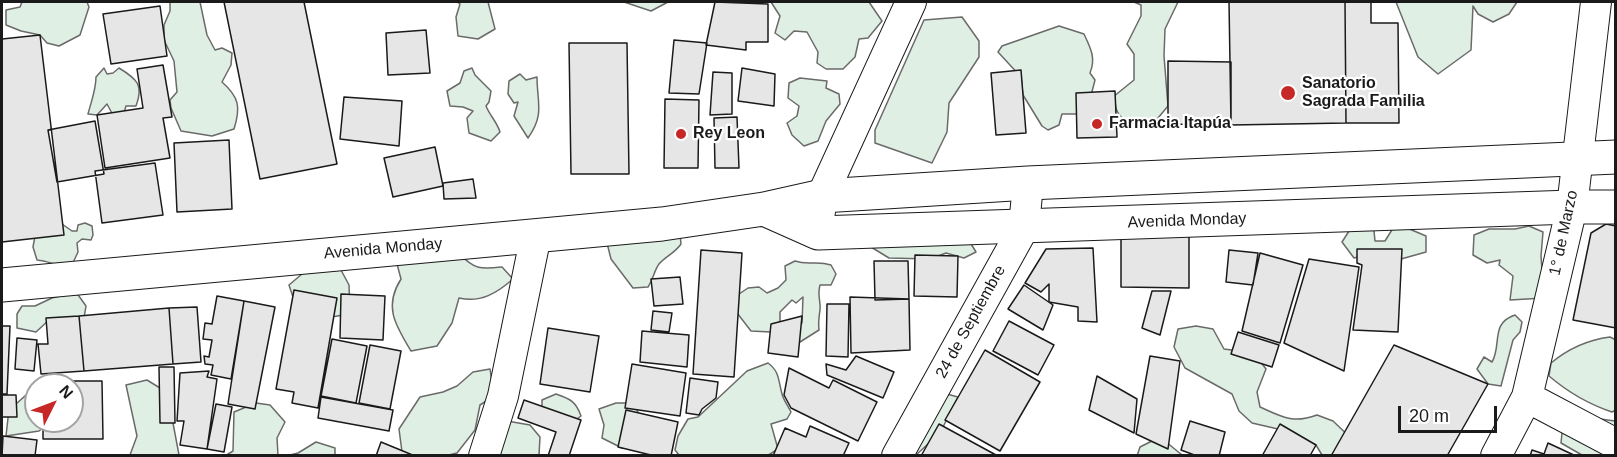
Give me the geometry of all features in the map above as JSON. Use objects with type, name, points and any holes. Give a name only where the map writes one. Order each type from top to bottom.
[{"type":"main road","name":"Avenida Monday","points":[[2,285],[662,224],[764,210],[822,196],[1028,183],[1616,157]]},
{"type":"main road","name":"Avenida Monday","points":[[764,210],[818,233],[1616,207]]},
{"type":"street","points":[[818,233],[822,196],[911,2]]},
{"type":"street","name":"1° de Marzo","points":[[1496,456],[1527,397],[1572,207],[1596,2]]},
{"type":"street","name":"24 de Septiembre","points":[[897,456],[1024,227],[1028,183]]},
{"type":"street","points":[[484,456],[503,396],[536,235]]},
{"type":"street","points":[[1527,397],[1616,444]]},
{"type":"green space","points":[[22,2],[87,2],[89,7],[80,35],[59,46],[47,43],[40,35],[6,25],[6,10],[20,7]]},
{"type":"green space","points":[[170,2],[200,2],[207,35],[215,50],[222,48],[232,53],[231,65],[222,82],[237,103],[234,129],[212,136],[181,131],[170,100],[177,92],[174,61],[164,40],[164,25],[170,11]]},
{"type":"green space","points":[[457,2],[488,2],[495,29],[478,39],[458,36],[456,17],[460,4]]},
{"type":"green space","points":[[624,2],[668,2],[651,11]]},
{"type":"green space","points":[[771,2],[869,2],[882,21],[868,38],[859,39],[855,57],[843,69],[826,69],[817,63],[818,52],[807,32],[794,31],[785,40],[775,33],[780,16]]},
{"type":"green space","points":[[1134,2],[1178,2],[1165,29],[1164,56],[1168,106],[1158,118],[1148,125],[1123,119],[1116,109],[1113,97],[1134,80],[1134,54],[1127,44],[1141,16],[1141,5]]},
{"type":"green space","points":[[1396,2],[1517,2],[1509,14],[1493,22],[1478,14],[1473,6],[1471,50],[1438,74],[1418,57]]},
{"type":"green space","points":[[962,17],[979,41],[979,57],[949,103],[947,132],[932,163],[875,143],[875,130],[924,20]]},
{"type":"green space","points":[[1059,26],[1084,34],[1091,49],[1093,58],[1090,73],[1095,80],[1089,103],[1080,114],[1062,114],[1059,125],[1048,130],[1042,126],[1023,95],[1021,77],[998,52],[1002,46]]},
{"type":"green space","points":[[104,68],[107,74],[119,68],[134,79],[139,88],[136,106],[126,106],[122,119],[114,117],[107,104],[97,115],[88,114],[96,77]]},
{"type":"green space","points":[[472,68],[475,75],[491,91],[486,106],[500,132],[491,141],[469,133],[467,118],[473,111],[450,106],[447,91],[460,83],[464,71]]},
{"type":"green space","points":[[520,74],[526,80],[537,77],[539,108],[537,122],[528,138],[514,116],[518,102],[514,103],[508,94],[509,81]]},
{"type":"green space","points":[[800,78],[827,81],[826,88],[839,94],[840,104],[826,121],[818,141],[804,146],[792,135],[787,123],[797,116],[799,106],[788,98],[789,83]]},
{"type":"green space","points":[[85,223],[92,226],[93,235],[91,240],[82,239],[77,243],[78,252],[71,267],[37,260],[33,247],[35,236],[62,224],[72,231],[77,231],[78,225]]},
{"type":"green space","points":[[1366,224],[1374,231],[1375,241],[1385,241],[1395,225],[1426,236],[1426,252],[1394,261],[1384,250],[1354,258],[1342,242],[1351,228]]},
{"type":"green space","points":[[1529,226],[1543,232],[1541,256],[1544,298],[1510,300],[1513,276],[1499,265],[1500,260],[1487,263],[1473,255],[1474,235],[1489,229],[1515,229]]},
{"type":"green space","points":[[680,234],[681,244],[659,264],[648,287],[633,288],[611,259],[607,243]]},
{"type":"green space","points":[[968,239],[976,252],[964,258],[946,253],[930,259],[889,258],[871,247]]},
{"type":"green space","points":[[460,254],[474,266],[502,267],[513,279],[488,296],[474,299],[459,298],[452,323],[437,346],[411,351],[396,325],[392,307],[401,279],[397,264]]},
{"type":"green space","points":[[795,261],[831,265],[836,274],[831,285],[820,285],[819,330],[800,342],[794,330],[802,323],[803,297],[796,303],[792,300],[780,312],[780,321],[771,332],[751,331],[734,309],[736,296],[748,288],[759,287],[767,293],[778,288],[786,280],[785,266]]},
{"type":"green space","points":[[308,263],[341,270],[349,285],[350,314],[331,317],[295,303],[289,285],[302,274]]},
{"type":"green space","points":[[76,292],[86,306],[83,324],[50,319],[36,332],[17,328],[17,314],[22,306],[35,306],[52,298]]},
{"type":"green space","points":[[1515,315],[1522,322],[1520,332],[1513,340],[1501,386],[1488,384],[1477,369],[1484,357],[1492,362],[1499,329],[1502,323]]},
{"type":"green space","points":[[1196,326],[1213,329],[1224,349],[1254,353],[1266,369],[1257,392],[1260,407],[1288,418],[1301,419],[1317,415],[1333,421],[1354,441],[1347,455],[1322,455],[1316,445],[1278,429],[1252,423],[1239,411],[1232,394],[1185,368],[1174,347],[1178,329]]},
{"type":"green space","points":[[1610,337],[1616,340],[1616,410],[1612,412],[1579,397],[1549,376],[1551,363],[1565,353],[1594,340]]},
{"type":"green space","points":[[768,363],[777,373],[783,397],[791,412],[787,419],[771,424],[778,449],[767,456],[679,455],[675,450],[678,436],[688,419],[698,417],[747,371]]},
{"type":"green space","points":[[490,369],[494,396],[480,405],[475,430],[457,453],[413,456],[402,452],[399,429],[420,397],[443,392],[457,386],[473,372]]},
{"type":"green space","points":[[147,380],[160,388],[170,407],[179,455],[130,455],[137,436],[126,385]]},
{"type":"green space","points":[[943,393],[958,397],[940,433],[916,455],[904,455]]},
{"type":"green space","points":[[556,394],[572,402],[581,416],[570,424],[542,415],[542,400]]},
{"type":"green space","points":[[24,397],[26,433],[6,436],[9,409]]},
{"type":"green space","points":[[256,403],[270,405],[285,422],[277,438],[278,455],[225,456],[233,451],[234,412]]},
{"type":"green space","points":[[616,403],[633,403],[644,423],[635,442],[622,448],[602,438],[604,425],[599,409]]},
{"type":"green space","points":[[1593,418],[1615,421],[1615,455],[1582,455],[1561,443],[1562,433],[1571,425]]},
{"type":"green space","points":[[507,421],[530,425],[540,437],[539,455],[484,455]]},
{"type":"green space","points":[[1160,437],[1182,455],[1137,456],[1140,447]]},
{"type":"green space","points":[[316,442],[335,448],[335,455],[290,455],[298,453]]},
{"type":"building","points":[[224,2],[304,2],[337,164],[260,179]]},
{"type":"building","points":[[715,2],[768,4],[768,42],[746,42],[746,50],[706,45]]},
{"type":"building","name":"Sanatorio Sagrada Familia","points":[[1229,2],[1345,2],[1346,123],[1231,125]]},
{"type":"building","points":[[1345,2],[1371,2],[1371,23],[1398,23],[1399,123],[1346,123]]},
{"type":"building","points":[[160,6],[167,56],[111,64],[103,14]]},
{"type":"building","points":[[426,30],[430,73],[388,75],[386,33]]},
{"type":"building","points":[[40,35],[64,235],[2,242],[2,39]]},
{"type":"building","points":[[674,40],[707,43],[699,94],[669,93]]},
{"type":"building","points":[[569,43],[627,43],[629,174],[571,174]]},
{"type":"building","points":[[1168,61],[1231,62],[1231,125],[1168,124]]},
{"type":"building","points":[[163,65],[172,117],[163,118],[170,158],[105,168],[97,115],[143,108],[137,69]]},
{"type":"building","points":[[742,68],[775,74],[774,106],[738,101]]},
{"type":"building","points":[[1021,70],[1026,133],[996,135],[991,73]]},
{"type":"building","points":[[713,72],[732,73],[732,114],[710,115]]},
{"type":"building","name":"Farmacia Itapúa","points":[[1115,91],[1117,137],[1077,138],[1076,93]]},
{"type":"building","points":[[344,97],[402,101],[399,146],[340,139]]},
{"type":"building","name":"Rey Leon","points":[[665,99],[699,100],[698,168],[664,168]]},
{"type":"building","points":[[737,117],[739,168],[715,168],[714,118]]},
{"type":"building","points":[[95,121],[104,174],[57,182],[48,130]]},
{"type":"building","points":[[229,140],[232,209],[177,212],[174,143]]},
{"type":"building","points":[[435,147],[443,186],[393,197],[384,158]]},
{"type":"building","points":[[155,163],[163,215],[102,223],[95,171]]},
{"type":"building","points":[[473,179],[476,198],[444,199],[443,183]]},
{"type":"building","points":[[1606,224],[1616,226],[1616,328],[1573,320],[1591,233]]},
{"type":"building","points":[[1121,235],[1189,236],[1189,288],[1121,287]]},
{"type":"building","points":[[1093,248],[1097,322],[1078,321],[1078,307],[1049,302],[1049,284],[1041,292],[1025,283],[1046,249]]},
{"type":"building","points":[[1357,249],[1402,249],[1398,332],[1353,330],[1362,265],[1357,263]]},
{"type":"building","points":[[701,250],[742,253],[734,377],[693,374]]},
{"type":"building","points":[[1229,250],[1258,253],[1253,285],[1226,282]]},
{"type":"building","points":[[1260,253],[1303,265],[1280,343],[1242,331]]},
{"type":"building","points":[[915,255],[958,256],[957,297],[914,296]]},
{"type":"building","points":[[1309,259],[1359,267],[1344,371],[1284,343]]},
{"type":"building","points":[[874,261],[908,261],[909,299],[875,300]]},
{"type":"building","points":[[680,277],[683,304],[654,306],[651,279]]},
{"type":"building","points":[[1024,285],[1053,305],[1043,330],[1008,309]]},
{"type":"building","points":[[294,290],[337,298],[318,408],[292,403],[294,392],[276,389]]},
{"type":"building","points":[[1152,291],[1171,291],[1160,335],[1142,328]]},
{"type":"building","points":[[341,294],[385,296],[383,340],[340,338]]},
{"type":"building","points":[[217,296],[244,301],[231,379],[211,375],[213,365],[205,364],[204,356],[209,357],[212,340],[203,339],[205,323],[212,324]]},
{"type":"building","points":[[850,297],[909,299],[910,350],[851,353]]},
{"type":"building","points":[[244,301],[275,307],[255,409],[228,404]]},
{"type":"building","points":[[827,304],[849,304],[848,357],[826,356]]},
{"type":"building","points":[[197,307],[201,362],[173,364],[169,308]]},
{"type":"building","points":[[169,308],[173,364],[84,371],[79,316]]},
{"type":"building","points":[[653,311],[672,313],[669,332],[651,330]]},
{"type":"building","points":[[79,316],[84,371],[41,373],[38,344],[48,344],[46,318]]},
{"type":"building","points":[[802,316],[798,357],[768,353],[771,324]]},
{"type":"building","points":[[1009,321],[1054,345],[1038,375],[993,351]]},
{"type":"building","points":[[2,326],[10,326],[7,394],[2,394]]},
{"type":"building","points":[[548,328],[599,336],[590,392],[540,384]]},
{"type":"building","points":[[642,331],[689,335],[687,367],[640,362]]},
{"type":"building","points":[[1238,332],[1279,345],[1272,367],[1231,354]]},
{"type":"building","points":[[17,338],[37,340],[34,371],[15,369]]},
{"type":"building","points":[[332,339],[367,346],[356,403],[321,396]]},
{"type":"building","points":[[370,345],[401,351],[390,409],[359,403]]},
{"type":"building","points":[[1394,345],[1488,384],[1447,456],[1331,456]]},
{"type":"building","points":[[985,350],[1040,382],[1000,451],[945,420]]},
{"type":"building","points":[[856,356],[894,372],[883,398],[827,375],[826,364],[846,370]]},
{"type":"building","points":[[1150,356],[1180,361],[1168,449],[1136,434]]},
{"type":"building","points":[[632,364],[686,373],[680,416],[625,408]]},
{"type":"building","points":[[159,367],[174,367],[175,423],[160,423]]},
{"type":"building","points":[[789,368],[829,388],[833,380],[877,402],[858,441],[791,408],[784,395]]},
{"type":"building","points":[[209,371],[207,377],[217,379],[207,449],[180,445],[184,421],[177,421],[180,373]]},
{"type":"building","points":[[1097,376],[1137,399],[1134,433],[1089,410]]},
{"type":"building","points":[[690,378],[718,382],[716,398],[702,409],[699,415],[686,413]]},
{"type":"building","points":[[84,381],[102,381],[103,439],[43,439],[43,433],[84,433]]},
{"type":"building","points":[[2,395],[16,395],[17,417],[2,417]]},
{"type":"building","points":[[321,397],[393,410],[389,431],[318,418]]},
{"type":"building","points":[[524,400],[581,420],[569,456],[548,456],[556,432],[518,418]]},
{"type":"building","points":[[216,404],[232,407],[224,452],[207,449]]},
{"type":"building","points":[[626,410],[678,422],[671,456],[655,456],[618,447]]},
{"type":"building","points":[[1190,421],[1225,432],[1219,456],[1197,456],[1181,450]]},
{"type":"building","points":[[939,424],[996,455],[921,456]]},
{"type":"building","points":[[1280,424],[1316,445],[1311,454],[1314,456],[1262,456]]},
{"type":"building","points":[[810,426],[849,443],[843,456],[773,456],[785,428],[806,437]]},
{"type":"building","points":[[3,436],[37,440],[35,456],[2,456]]},
{"type":"building","points":[[381,442],[415,456],[376,456]]},
{"type":"building","points":[[1548,443],[1576,456],[1530,456],[1532,450],[1544,454]]},
{"type":"place","name":"Sanatorio Sagrada Familia","points":[[1288,93]]},
{"type":"place","name":"Farmacia Itapúa","points":[[1097,124]]},
{"type":"place","name":"Rey Leon","points":[[681,134]]}]
